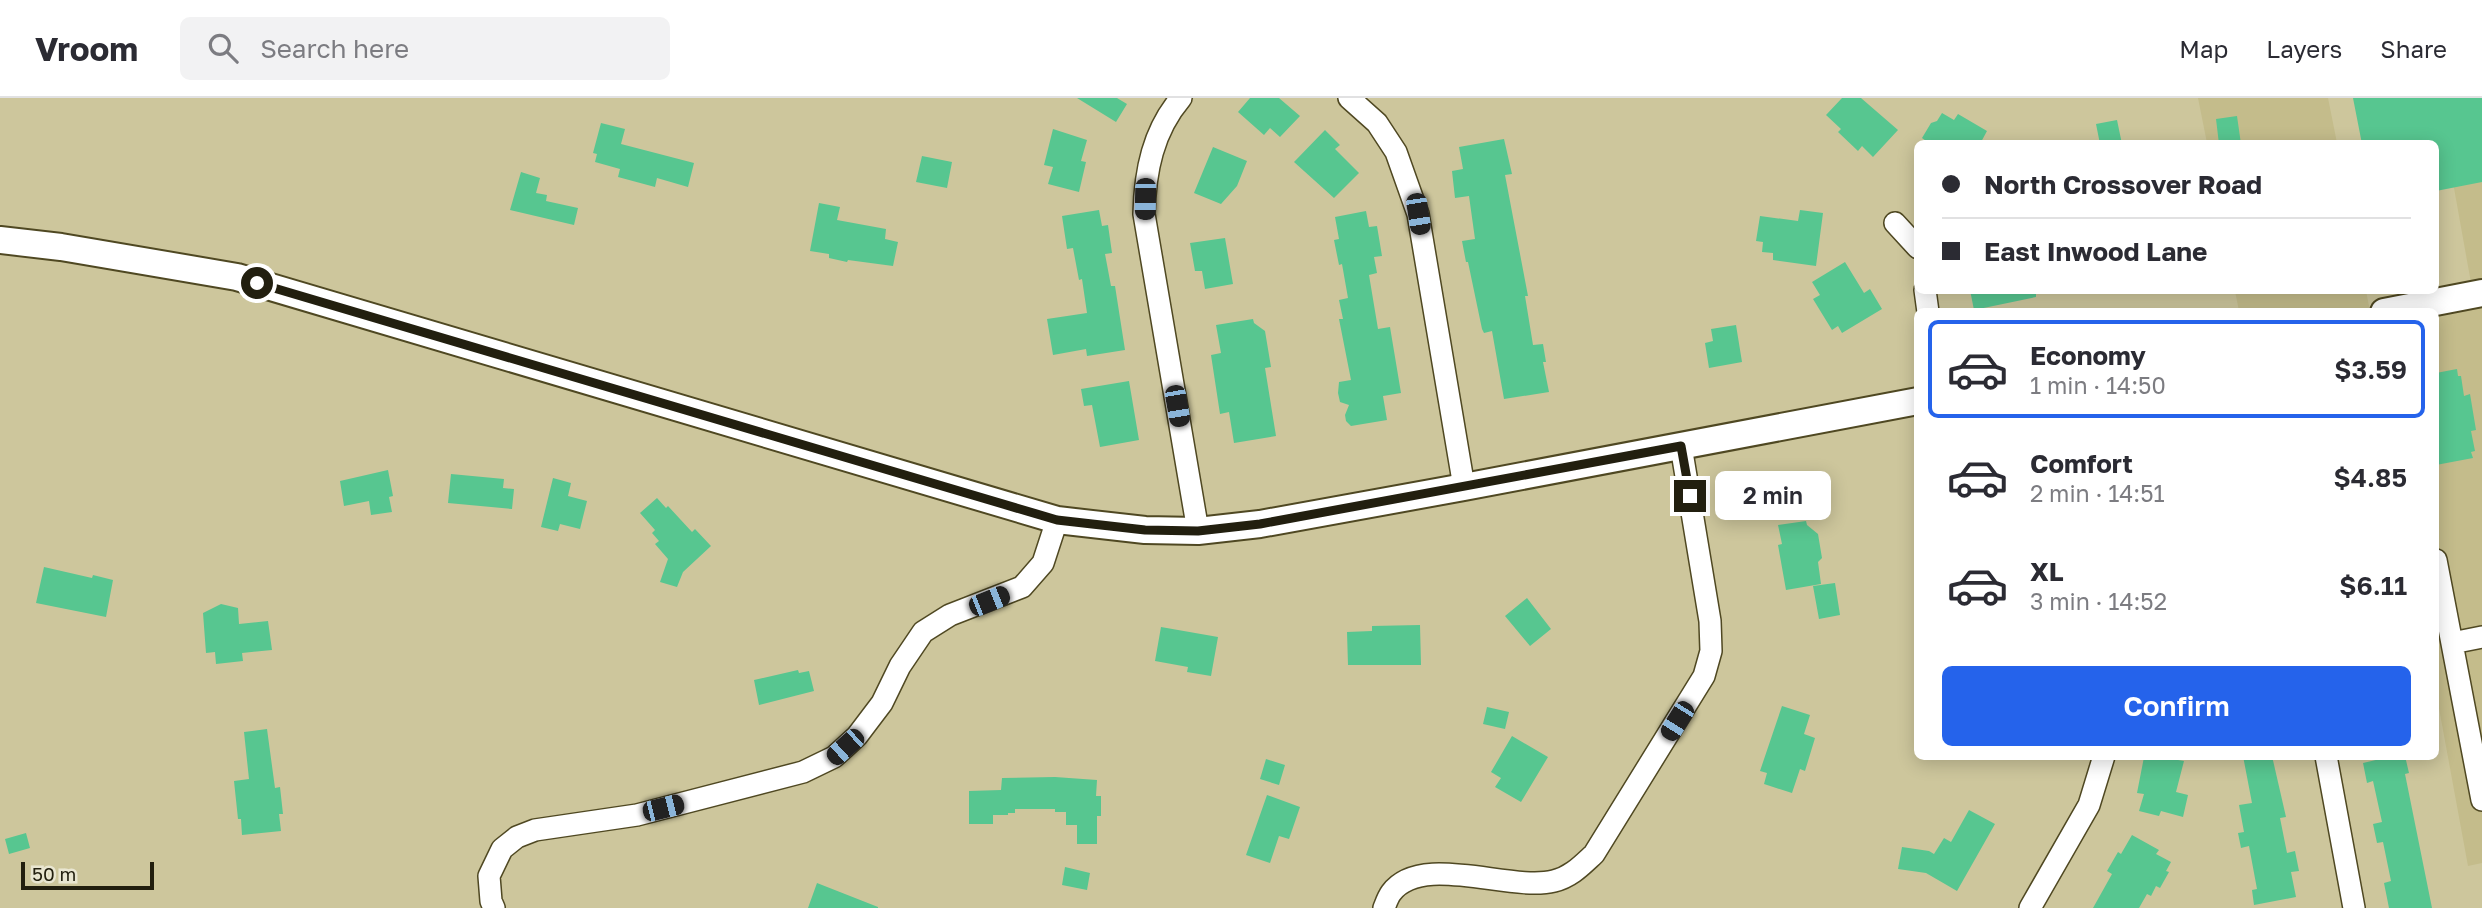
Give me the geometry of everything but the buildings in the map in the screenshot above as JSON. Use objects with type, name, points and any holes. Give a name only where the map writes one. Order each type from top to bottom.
[{"type":"main road","points":[[0,240],[61,247],[237,277],[1057,520],[1145,530],[1198,531],[1260,524],[1914,402]]},
{"type":"main road","points":[[2403,308],[2482,293]]},
{"type":"street","points":[[1181,98],[1158,134],[1145,185],[1144,214],[1198,531]]},
{"type":"street","points":[[1349,98],[1377,123],[1396,152],[1418,214],[1464,487]]},
{"type":"street","points":[[1895,223],[1914,244]]},
{"type":"street","points":[[1384,908],[1390,893],[1405,880],[1425,875],[1447,874],[1545,883],[1556,881],[1576,871],[1594,854],[1704,676],[1711,651],[1710,621],[1681,446]]},
{"type":"street","points":[[494,908],[489,876],[502,849],[517,836],[535,830],[636,815],[803,772],[834,757],[857,736],[882,703],[900,666],[923,632],[950,615],[1022,587],[1043,563],[1057,520]]},
{"type":"street","points":[[2439,576],[2482,800]]},
{"type":"street","points":[[2452,643],[2482,637]]},
{"type":"street","points":[[2030,908],[2089,805],[2103,760]]},
{"type":"street","points":[[2327,760],[2354,908]]},
{"type":"shaded area","points":[[2198,98],[2328,98],[2336,140],[2206,140]]},
{"type":"shaded area","points":[[2482,142],[2482,863],[2468,866],[2439,708],[2439,311],[2473,294],[2447,149]]},
{"type":"shaded area","points":[[2236,294],[2367,294],[2369,308],[2238,308]]},
{"type":"route","points":[[257,283],[1057,520],[1145,530],[1198,531],[1260,524],[1681,446],[1690,496]]}]
